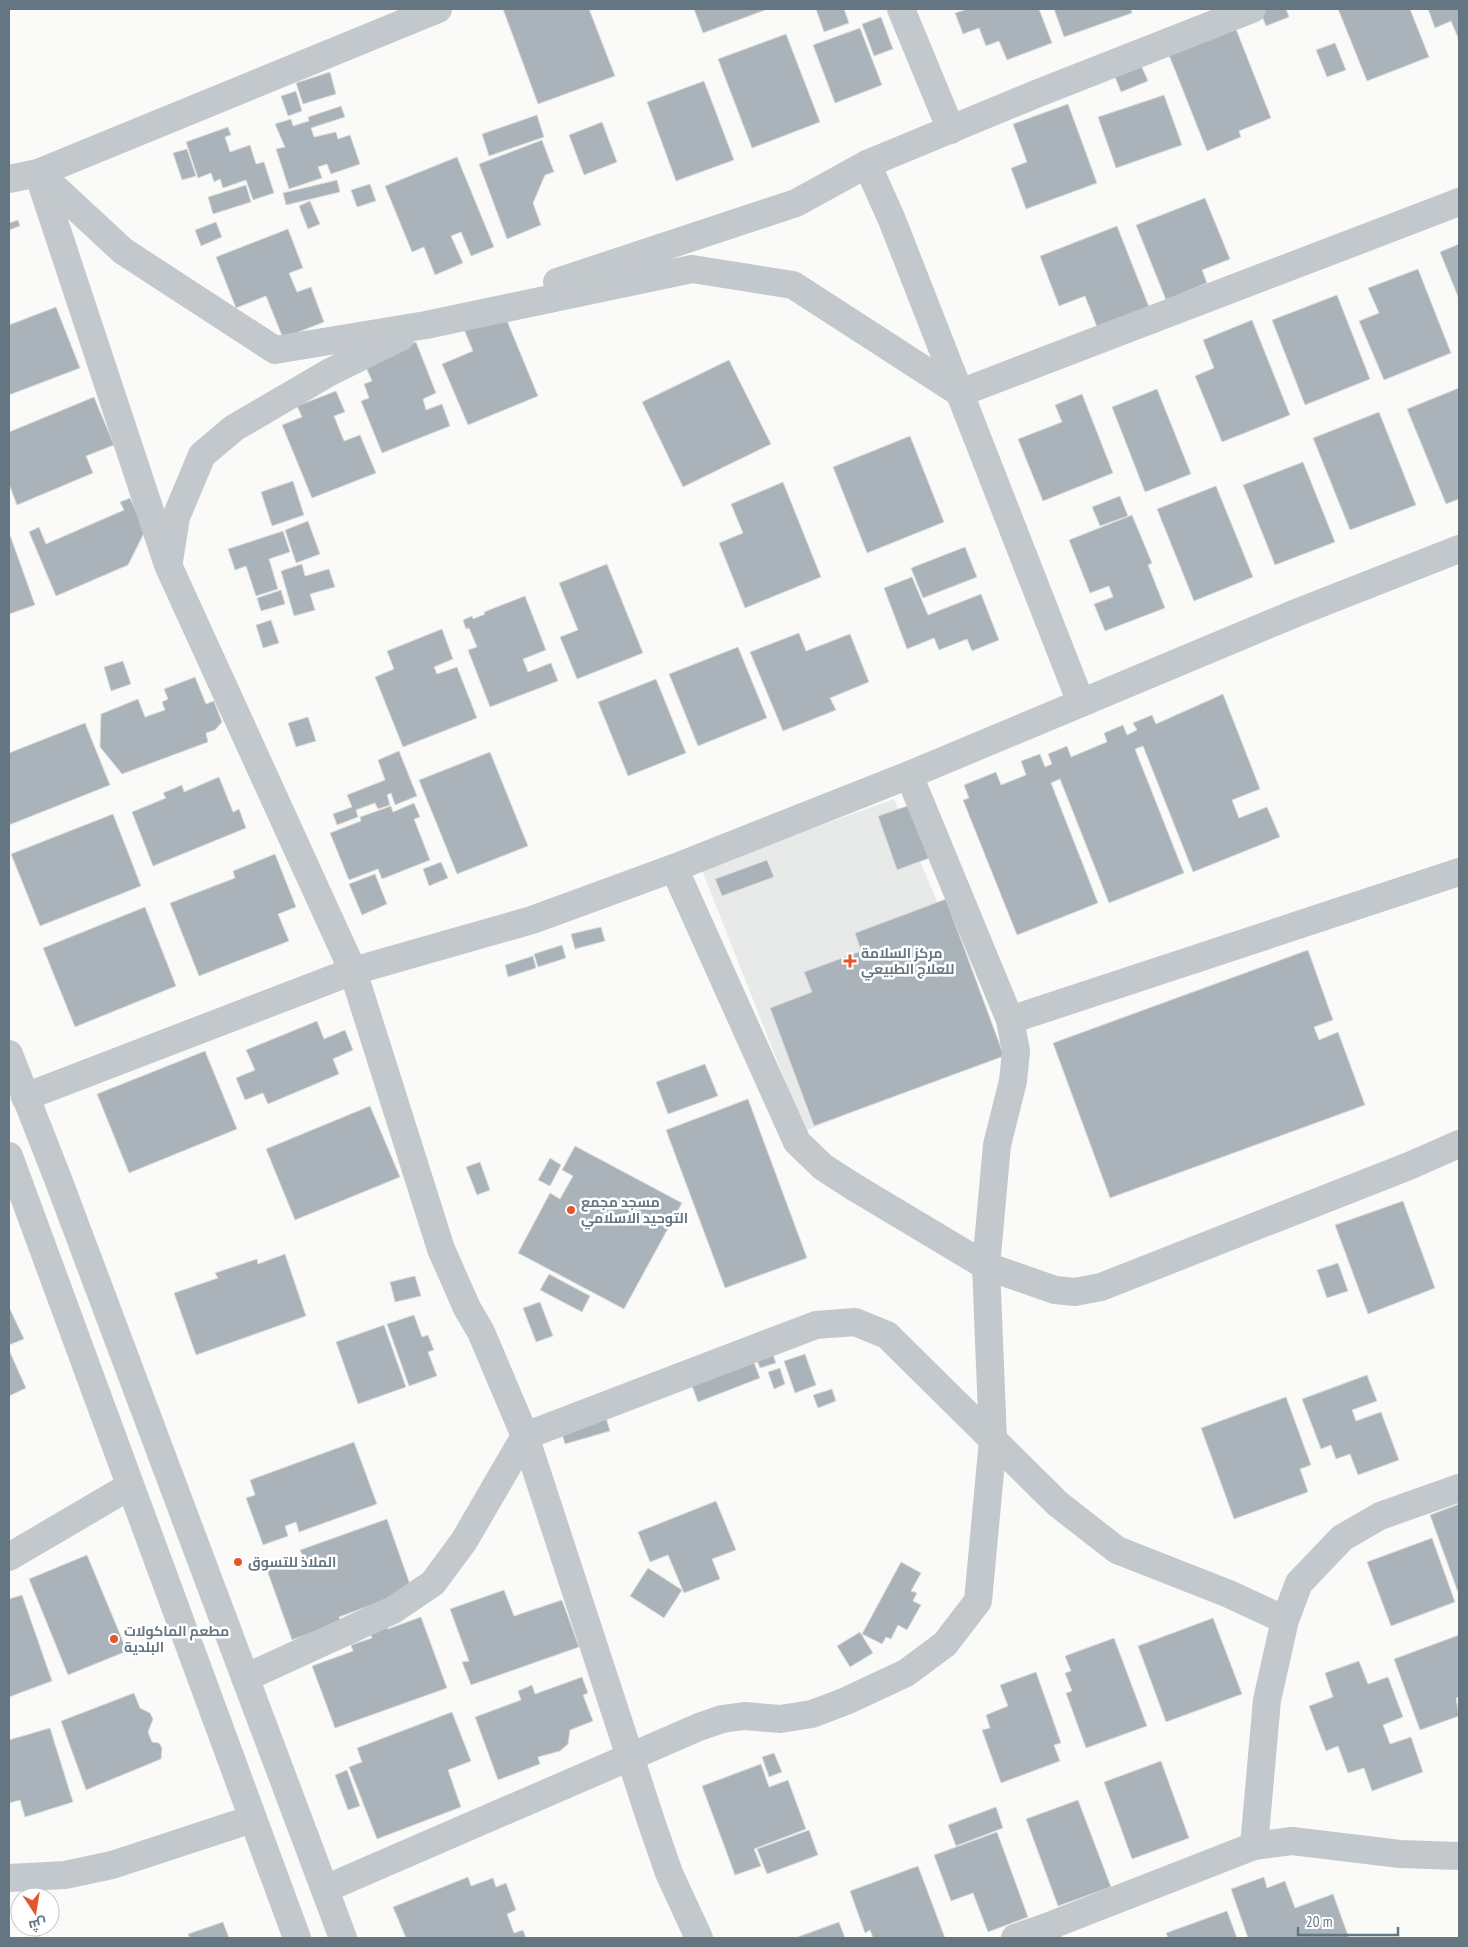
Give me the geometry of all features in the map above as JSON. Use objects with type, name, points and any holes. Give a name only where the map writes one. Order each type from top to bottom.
[{"type":"street","points":[[9,179],[38,174],[438,9]]},
{"type":"street","points":[[901,9],[951,130]]},
{"type":"street","points":[[168,565],[176,518],[202,454],[234,428],[306,386],[426,325],[796,203],[867,164],[1036,94],[1252,9]]},
{"type":"street","points":[[867,164],[892,220],[1081,703]]},
{"type":"street","points":[[38,174],[122,251],[274,350],[426,325],[692,269],[793,285],[960,393]]},
{"type":"street","points":[[38,174],[168,565],[353,971],[441,1249],[481,1332],[524,1436],[669,1873],[699,1938]]},
{"type":"street","points":[[960,393],[1459,202]]},
{"type":"street","points":[[24,1097],[353,971],[532,920],[674,868],[909,776],[1296,613],[1459,549]]},
{"type":"street","points":[[324,1889],[630,1756],[722,1719],[744,1716],[780,1719],[812,1714],[846,1701],[906,1673],[946,1644],[978,1601],[993,1440],[986,1266],[997,1145],[1014,1081],[1016,1051],[1010,1020],[909,776]]},
{"type":"street","points":[[674,868],[797,1142],[823,1167],[986,1266],[1055,1290],[1075,1292],[1102,1287],[1400,1170],[1459,1144]]},
{"type":"street","points":[[1010,1020],[1459,872]]},
{"type":"street","points":[[9,1054],[24,1097],[58,1179],[343,1938]]},
{"type":"street","points":[[9,1156],[16,1198],[130,1486],[297,1938]]},
{"type":"street","points":[[245,1678],[393,1610],[433,1583],[464,1541],[524,1436],[816,1325],[854,1322],[887,1335],[1058,1504],[1118,1550],[1229,1594],[1285,1620]]},
{"type":"street","points":[[9,1557],[130,1486]]},
{"type":"street","points":[[1254,1846],[1267,1700],[1285,1620],[1299,1582],[1342,1538],[1380,1516],[1459,1488]]},
{"type":"street","points":[[9,1878],[65,1875],[112,1865],[252,1819]]},
{"type":"street","points":[[1015,1938],[1046,1933],[1254,1846],[1292,1841],[1400,1854],[1459,1856]]},
{"type":"shaded area","name":"مركز السلامة للعلاج الطبيعي","points":[[894,799],[1001,1054],[805,1131],[701,868]]},
{"type":"building","points":[[503,9],[589,9],[615,76],[538,104]]},
{"type":"building","points":[[694,9],[768,9],[703,33]]},
{"type":"building","points":[[816,9],[844,9],[849,23],[824,32]]},
{"type":"building","points":[[968,9],[1039,9],[1052,43],[1007,60],[999,41],[986,46],[979,28],[963,34],[955,13]]},
{"type":"building","points":[[1054,9],[1131,9],[1132,13],[1064,37]]},
{"type":"building","points":[[1259,9],[1286,9],[1289,17],[1266,26]]},
{"type":"building","points":[[1338,9],[1410,9],[1429,57],[1367,81]]},
{"type":"building","points":[[1428,9],[1459,9],[1459,40],[1451,21],[1435,28]]},
{"type":"building","points":[[881,17],[893,49],[874,56],[862,24]]},
{"type":"building","points":[[1234,24],[1271,118],[1239,131],[1241,137],[1207,151],[1167,50]]},
{"type":"building","points":[[860,28],[882,85],[835,103],[813,45]]},
{"type":"building","points":[[786,34],[820,122],[752,148],[718,59]]},
{"type":"building","points":[[1335,43],[1346,70],[1327,77],[1316,50]]},
{"type":"building","points":[[1137,56],[1148,81],[1121,92],[1111,67]]},
{"type":"building","points":[[330,72],[336,94],[303,104],[296,83]]},
{"type":"building","points":[[704,81],[734,160],[676,181],[647,102]]},
{"type":"building","points":[[296,91],[302,111],[288,116],[281,96]]},
{"type":"building","points":[[1164,95],[1182,145],[1116,168],[1098,117]]},
{"type":"building","points":[[1068,104],[1097,183],[1026,209],[1011,168],[1027,162],[1013,124]]},
{"type":"building","points":[[341,106],[345,117],[311,128],[314,137],[336,132],[338,139],[350,135],[360,164],[331,174],[327,164],[318,167],[322,178],[289,189],[276,149],[285,147],[275,124],[291,119],[293,126],[309,121],[308,117]]},
{"type":"building","points":[[537,115],[544,137],[489,156],[482,134]]},
{"type":"building","points":[[602,122],[617,162],[584,175],[569,135]]},
{"type":"building","points":[[228,127],[231,135],[225,137],[230,152],[250,145],[256,164],[264,162],[274,193],[253,200],[246,180],[223,188],[220,179],[214,182],[211,173],[198,178],[186,142]]},
{"type":"building","points":[[542,140],[554,172],[545,175],[533,203],[541,225],[507,239],[479,164]]},
{"type":"building","points":[[187,149],[196,176],[182,180],[173,153]]},
{"type":"building","points":[[457,157],[494,247],[471,256],[461,232],[451,236],[463,263],[435,275],[424,247],[412,252],[385,186]]},
{"type":"building","points":[[337,180],[340,192],[286,205],[283,193]]},
{"type":"building","points":[[370,184],[376,201],[357,207],[351,190]]},
{"type":"building","points":[[246,185],[251,202],[213,214],[208,197]]},
{"type":"building","points":[[1205,198],[1230,259],[1202,270],[1207,283],[1166,300],[1136,225]]},
{"type":"building","points":[[310,201],[320,224],[308,229],[299,206]]},
{"type":"building","points":[[18,220],[20,226],[9,230],[9,223]]},
{"type":"building","points":[[216,222],[222,237],[201,246],[195,230]]},
{"type":"building","points":[[1117,226],[1151,312],[1099,332],[1085,296],[1059,306],[1040,256]]},
{"type":"building","points":[[288,229],[303,268],[289,273],[297,292],[311,287],[324,322],[283,338],[266,296],[236,308],[216,257]]},
{"type":"building","points":[[1459,244],[1459,299],[1440,252]]},
{"type":"building","points":[[1418,269],[1451,353],[1384,380],[1359,321],[1379,313],[1368,288]]},
{"type":"building","points":[[1337,295],[1370,379],[1305,405],[1272,320]]},
{"type":"building","points":[[56,307],[80,368],[9,395],[9,325]]},
{"type":"building","points":[[503,311],[538,396],[468,425],[442,364],[473,351],[463,327]]},
{"type":"building","points":[[1252,320],[1290,415],[1222,442],[1195,376],[1214,368],[1203,340]]},
{"type":"building","points":[[416,342],[436,393],[423,399],[426,410],[442,404],[450,426],[382,453],[361,401],[369,398],[364,384],[372,381],[365,365],[376,357]]},
{"type":"building","points":[[729,360],[771,444],[683,487],[642,402]]},
{"type":"building","points":[[1459,388],[1459,499],[1446,504],[1407,409]]},
{"type":"building","points":[[1157,389],[1191,474],[1145,492],[1112,407]]},
{"type":"building","points":[[336,391],[345,412],[334,416],[344,441],[360,435],[376,473],[312,498],[282,425],[302,417],[297,406]]},
{"type":"building","points":[[1082,394],[1113,473],[1043,501],[1018,439],[1062,422],[1055,405]]},
{"type":"building","points":[[94,397],[114,445],[86,456],[93,473],[17,505],[9,484],[9,432]]},
{"type":"building","points":[[1379,412],[1416,505],[1350,530],[1313,438]]},
{"type":"building","points":[[910,436],[944,522],[867,553],[833,467]]},
{"type":"building","points":[[1303,462],[1335,542],[1275,565],[1243,485]]},
{"type":"building","points":[[293,481],[304,515],[272,526],[261,492]]},
{"type":"building","points":[[783,482],[821,577],[745,608],[719,543],[743,533],[731,504]]},
{"type":"building","points":[[1216,486],[1253,577],[1194,601],[1157,509]]},
{"type":"building","points":[[1120,496],[1128,516],[1100,526],[1092,507]]},
{"type":"building","points":[[130,498],[145,531],[128,565],[56,596],[29,532],[39,527],[46,544],[124,510],[120,502]]},
{"type":"building","points":[[1132,515],[1152,563],[1148,565],[1165,608],[1105,631],[1094,604],[1113,597],[1109,586],[1090,593],[1069,540]]},
{"type":"building","points":[[308,521],[320,554],[296,563],[285,530]]},
{"type":"building","points":[[283,531],[290,552],[269,559],[278,589],[256,596],[246,566],[235,570],[228,549]]},
{"type":"building","points":[[9,536],[35,605],[9,614]]},
{"type":"building","points":[[965,547],[977,577],[923,598],[911,568]]},
{"type":"building","points":[[302,564],[305,576],[329,569],[335,587],[310,594],[315,610],[294,616],[281,571]]},
{"type":"building","points":[[607,564],[643,653],[577,679],[560,637],[578,630],[559,583]]},
{"type":"building","points":[[912,577],[928,615],[981,594],[999,640],[972,651],[967,639],[939,650],[934,638],[907,649],[884,588]]},
{"type":"building","points":[[281,590],[285,604],[261,611],[257,598]]},
{"type":"building","points":[[525,596],[546,650],[523,659],[528,672],[551,663],[558,681],[490,707],[468,650],[477,647],[469,628],[466,629],[463,620],[472,616],[473,619],[485,614],[484,612]]},
{"type":"building","points":[[271,620],[279,643],[263,648],[256,625]]},
{"type":"building","points":[[442,629],[453,659],[434,667],[437,674],[457,667],[477,718],[403,747],[375,677],[394,669],[387,651]]},
{"type":"building","points":[[799,633],[806,651],[850,634],[869,682],[830,698],[836,710],[783,731],[750,652]]},
{"type":"building","points":[[738,647],[767,718],[698,746],[669,674]]},
{"type":"building","points":[[123,661],[131,684],[111,691],[104,667]]},
{"type":"building","points":[[195,677],[206,704],[214,701],[222,722],[215,730],[206,733],[208,742],[122,774],[100,747],[101,714],[138,699],[145,717],[165,710],[162,702],[168,699],[164,689]]},
{"type":"building","points":[[656,679],[686,753],[628,776],[598,702]]},
{"type":"building","points":[[1223,694],[1260,789],[1232,800],[1239,818],[1267,807],[1280,837],[1193,872],[1143,746],[1135,749],[1184,873],[1109,903],[1060,779],[1051,783],[1098,903],[1017,935],[963,800],[969,798],[964,785],[996,772],[1001,785],[1026,775],[1021,761],[1040,754],[1045,767],[1052,764],[1048,754],[1067,746],[1071,757],[1107,742],[1104,733],[1123,725],[1127,735],[1137,730],[1133,723],[1152,715],[1156,724]]},
{"type":"building","points":[[308,717],[316,741],[296,747],[288,723]]},
{"type":"building","points":[[85,723],[110,785],[9,825],[9,753]]},
{"type":"building","points":[[399,751],[417,796],[395,805],[391,793],[387,795],[390,805],[378,809],[375,803],[356,810],[358,817],[337,825],[333,814],[352,807],[347,795],[385,780],[378,760]]},
{"type":"building","points":[[490,752],[528,846],[457,874],[419,780]]},
{"type":"building","points":[[219,777],[233,812],[239,809],[246,828],[153,866],[132,812],[166,798],[163,793],[182,785],[184,792]]},
{"type":"building","points":[[414,803],[420,817],[414,819],[430,860],[382,879],[378,869],[349,880],[330,833],[361,821],[360,817],[391,806],[393,812]]},
{"type":"building","points":[[916,803],[935,856],[897,870],[878,816]]},
{"type":"building","points":[[113,814],[141,886],[40,926],[11,854]]},
{"type":"building","points":[[275,854],[296,907],[278,914],[289,941],[199,976],[170,903],[235,878],[233,871]]},
{"type":"building","points":[[767,860],[774,877],[722,896],[715,879]]},
{"type":"building","points":[[441,862],[448,878],[429,886],[423,869]]},
{"type":"building","points":[[375,874],[387,904],[362,915],[349,884]]},
{"type":"building","points":[[946,899],[1004,1056],[814,1126],[770,1008],[812,992],[804,972],[861,951],[855,933]]},
{"type":"building","points":[[145,907],[176,986],[75,1027],[43,948]]},
{"type":"building","points":[[601,927],[605,941],[575,949],[571,934]]},
{"type":"building","points":[[562,945],[566,958],[538,967],[534,954]]},
{"type":"building","points":[[1308,950],[1333,1020],[1314,1027],[1319,1040],[1338,1032],[1365,1105],[1110,1198],[1053,1043]]},
{"type":"building","points":[[533,956],[536,968],[508,977],[505,965]]},
{"type":"building","points":[[317,1021],[324,1039],[345,1030],[353,1050],[333,1059],[339,1074],[268,1104],[263,1093],[245,1100],[236,1078],[255,1070],[246,1050]]},
{"type":"building","points":[[205,1051],[237,1129],[129,1173],[97,1094]]},
{"type":"building","points":[[705,1064],[718,1096],[668,1114],[656,1082]]},
{"type":"building","points":[[748,1099],[807,1258],[725,1288],[666,1130]]},
{"type":"building","points":[[370,1106],[400,1177],[295,1220],[266,1149]]},
{"type":"building","points":[[575,1146],[682,1203],[624,1309],[518,1253],[550,1193],[560,1199],[573,1176],[562,1170]]},
{"type":"building","points":[[550,1158],[561,1165],[550,1186],[538,1180]]},
{"type":"building","points":[[480,1162],[490,1190],[477,1195],[466,1167]]},
{"type":"building","points":[[1403,1201],[1435,1288],[1368,1314],[1335,1225]]},
{"type":"building","points":[[285,1254],[306,1316],[196,1355],[174,1293],[218,1278],[215,1273],[257,1259],[258,1264]]},
{"type":"building","points":[[1338,1263],[1348,1291],[1327,1298],[1317,1270]]},
{"type":"building","points":[[549,1274],[590,1296],[582,1312],[540,1290]]},
{"type":"building","points":[[415,1276],[421,1296],[395,1302],[390,1282]]},
{"type":"building","points":[[540,1302],[553,1336],[536,1342],[523,1308]]},
{"type":"building","points":[[9,1307],[24,1339],[9,1345]]},
{"type":"building","points":[[414,1315],[422,1337],[428,1335],[434,1350],[428,1352],[437,1376],[409,1386],[387,1324]]},
{"type":"building","points":[[384,1325],[406,1387],[358,1404],[336,1342]]},
{"type":"building","points":[[9,1350],[26,1388],[9,1396]]},
{"type":"building","points":[[771,1350],[776,1363],[760,1368],[755,1355]]},
{"type":"building","points":[[805,1354],[816,1385],[795,1393],[784,1361]]},
{"type":"building","points":[[751,1355],[760,1378],[698,1402],[689,1378]]},
{"type":"building","points":[[780,1368],[785,1384],[774,1389],[768,1372]]},
{"type":"building","points":[[1367,1375],[1377,1401],[1352,1410],[1356,1421],[1381,1412],[1399,1460],[1358,1475],[1350,1454],[1336,1459],[1331,1445],[1321,1449],[1302,1399]]},
{"type":"building","points":[[832,1389],[836,1401],[818,1408],[813,1395]]},
{"type":"building","points":[[1286,1397],[1311,1465],[1300,1469],[1308,1492],[1234,1519],[1201,1428]]},
{"type":"building","points":[[604,1411],[610,1431],[565,1444],[559,1424]]},
{"type":"building","points":[[354,1442],[377,1504],[299,1532],[296,1522],[285,1526],[288,1536],[263,1545],[246,1498],[255,1495],[250,1480]]},
{"type":"building","points":[[716,1501],[736,1550],[712,1559],[720,1579],[684,1593],[668,1555],[650,1562],[638,1532]]},
{"type":"building","points":[[1459,1504],[1459,1595],[1430,1515]]},
{"type":"building","points":[[387,1519],[412,1590],[339,1617],[341,1622],[292,1640],[267,1570],[303,1557],[300,1550]]},
{"type":"building","points":[[1432,1538],[1455,1602],[1391,1626],[1367,1562]]},
{"type":"building","points":[[87,1555],[127,1651],[68,1675],[29,1579]]},
{"type":"building","points":[[901,1562],[921,1573],[911,1591],[917,1593],[913,1601],[921,1605],[907,1630],[898,1625],[891,1639],[886,1637],[882,1644],[862,1634]]},
{"type":"building","points":[[648,1568],[682,1590],[664,1618],[630,1596]]},
{"type":"building","points":[[504,1590],[514,1616],[562,1600],[579,1647],[471,1685],[462,1662],[469,1661],[450,1609]]},
{"type":"building","points":[[22,1595],[52,1681],[9,1697],[9,1599]]},
{"type":"building","points":[[421,1617],[447,1688],[335,1728],[312,1666],[353,1651],[351,1645],[372,1638],[368,1627],[385,1621],[388,1629]]},
{"type":"building","points":[[1213,1618],[1242,1694],[1166,1722],[1138,1646]]},
{"type":"building","points":[[860,1632],[873,1653],[850,1667],[837,1646]]},
{"type":"building","points":[[1459,1635],[1459,1697],[1456,1698],[1459,1716],[1420,1730],[1394,1659]]},
{"type":"building","points":[[1114,1638],[1147,1726],[1086,1748],[1066,1693],[1072,1691],[1065,1673],[1071,1671],[1065,1656]]},
{"type":"building","points":[[1359,1661],[1368,1684],[1388,1677],[1403,1717],[1383,1725],[1390,1744],[1411,1737],[1423,1772],[1372,1791],[1364,1768],[1348,1773],[1338,1746],[1326,1751],[1309,1706],[1333,1697],[1325,1673]]},
{"type":"building","points":[[1036,1672],[1061,1743],[1054,1745],[1060,1761],[1001,1783],[982,1730],[990,1728],[986,1715],[1008,1706],[1000,1685]]},
{"type":"building","points":[[582,1677],[588,1693],[583,1695],[593,1721],[570,1730],[568,1744],[560,1751],[538,1757],[540,1764],[498,1780],[475,1717],[521,1700],[518,1691],[532,1685],[535,1694]]},
{"type":"building","points":[[134,1693],[140,1708],[150,1713],[153,1719],[148,1732],[152,1742],[159,1743],[162,1748],[161,1759],[86,1790],[61,1721]]},
{"type":"building","points":[[452,1712],[471,1761],[448,1770],[461,1807],[377,1839],[349,1767],[362,1762],[357,1748]]},
{"type":"building","points":[[50,1728],[73,1802],[25,1817],[20,1800],[9,1803],[9,1740]]},
{"type":"building","points":[[774,1753],[782,1772],[769,1777],[762,1757]]},
{"type":"building","points":[[1161,1761],[1189,1838],[1132,1859],[1104,1782]]},
{"type":"building","points":[[761,1764],[769,1787],[788,1780],[806,1829],[754,1849],[761,1866],[735,1875],[702,1786]]},
{"type":"building","points":[[347,1770],[360,1806],[348,1810],[335,1775]]},
{"type":"building","points":[[1078,1800],[1111,1887],[1058,1906],[1026,1819]]},
{"type":"building","points":[[996,1807],[1003,1828],[956,1846],[948,1825]]},
{"type":"building","points":[[809,1830],[818,1855],[767,1874],[757,1849]]},
{"type":"building","points":[[997,1832],[1028,1917],[988,1932],[973,1893],[951,1901],[934,1855]]},
{"type":"building","points":[[918,1866],[945,1938],[873,1938],[870,1930],[865,1933],[850,1891]]},
{"type":"building","points":[[468,1877],[471,1886],[493,1878],[496,1887],[506,1883],[516,1910],[507,1914],[514,1933],[523,1930],[526,1938],[406,1938],[393,1907]]},
{"type":"building","points":[[1264,1877],[1267,1888],[1285,1881],[1295,1908],[1333,1894],[1349,1938],[1248,1938],[1231,1889]]},
{"type":"building","points":[[1227,1911],[1237,1938],[1168,1938],[1166,1933]]},
{"type":"building","points":[[223,1922],[229,1938],[190,1938],[188,1934]]},
{"type":"building","points":[[839,1922],[845,1938],[795,1938]]},
{"type":"place","name":"مركز السلامة للعلاج الطبيعي","points":[[850,961]]},
{"type":"place","name":"مسجد مجمع التوحيد الاسلامي","points":[[571,1210]]},
{"type":"place","name":"الملاذ للتسوق","points":[[238,1562]]},
{"type":"place","name":"مطعم الماكولات البلدية","points":[[114,1639]]}]
